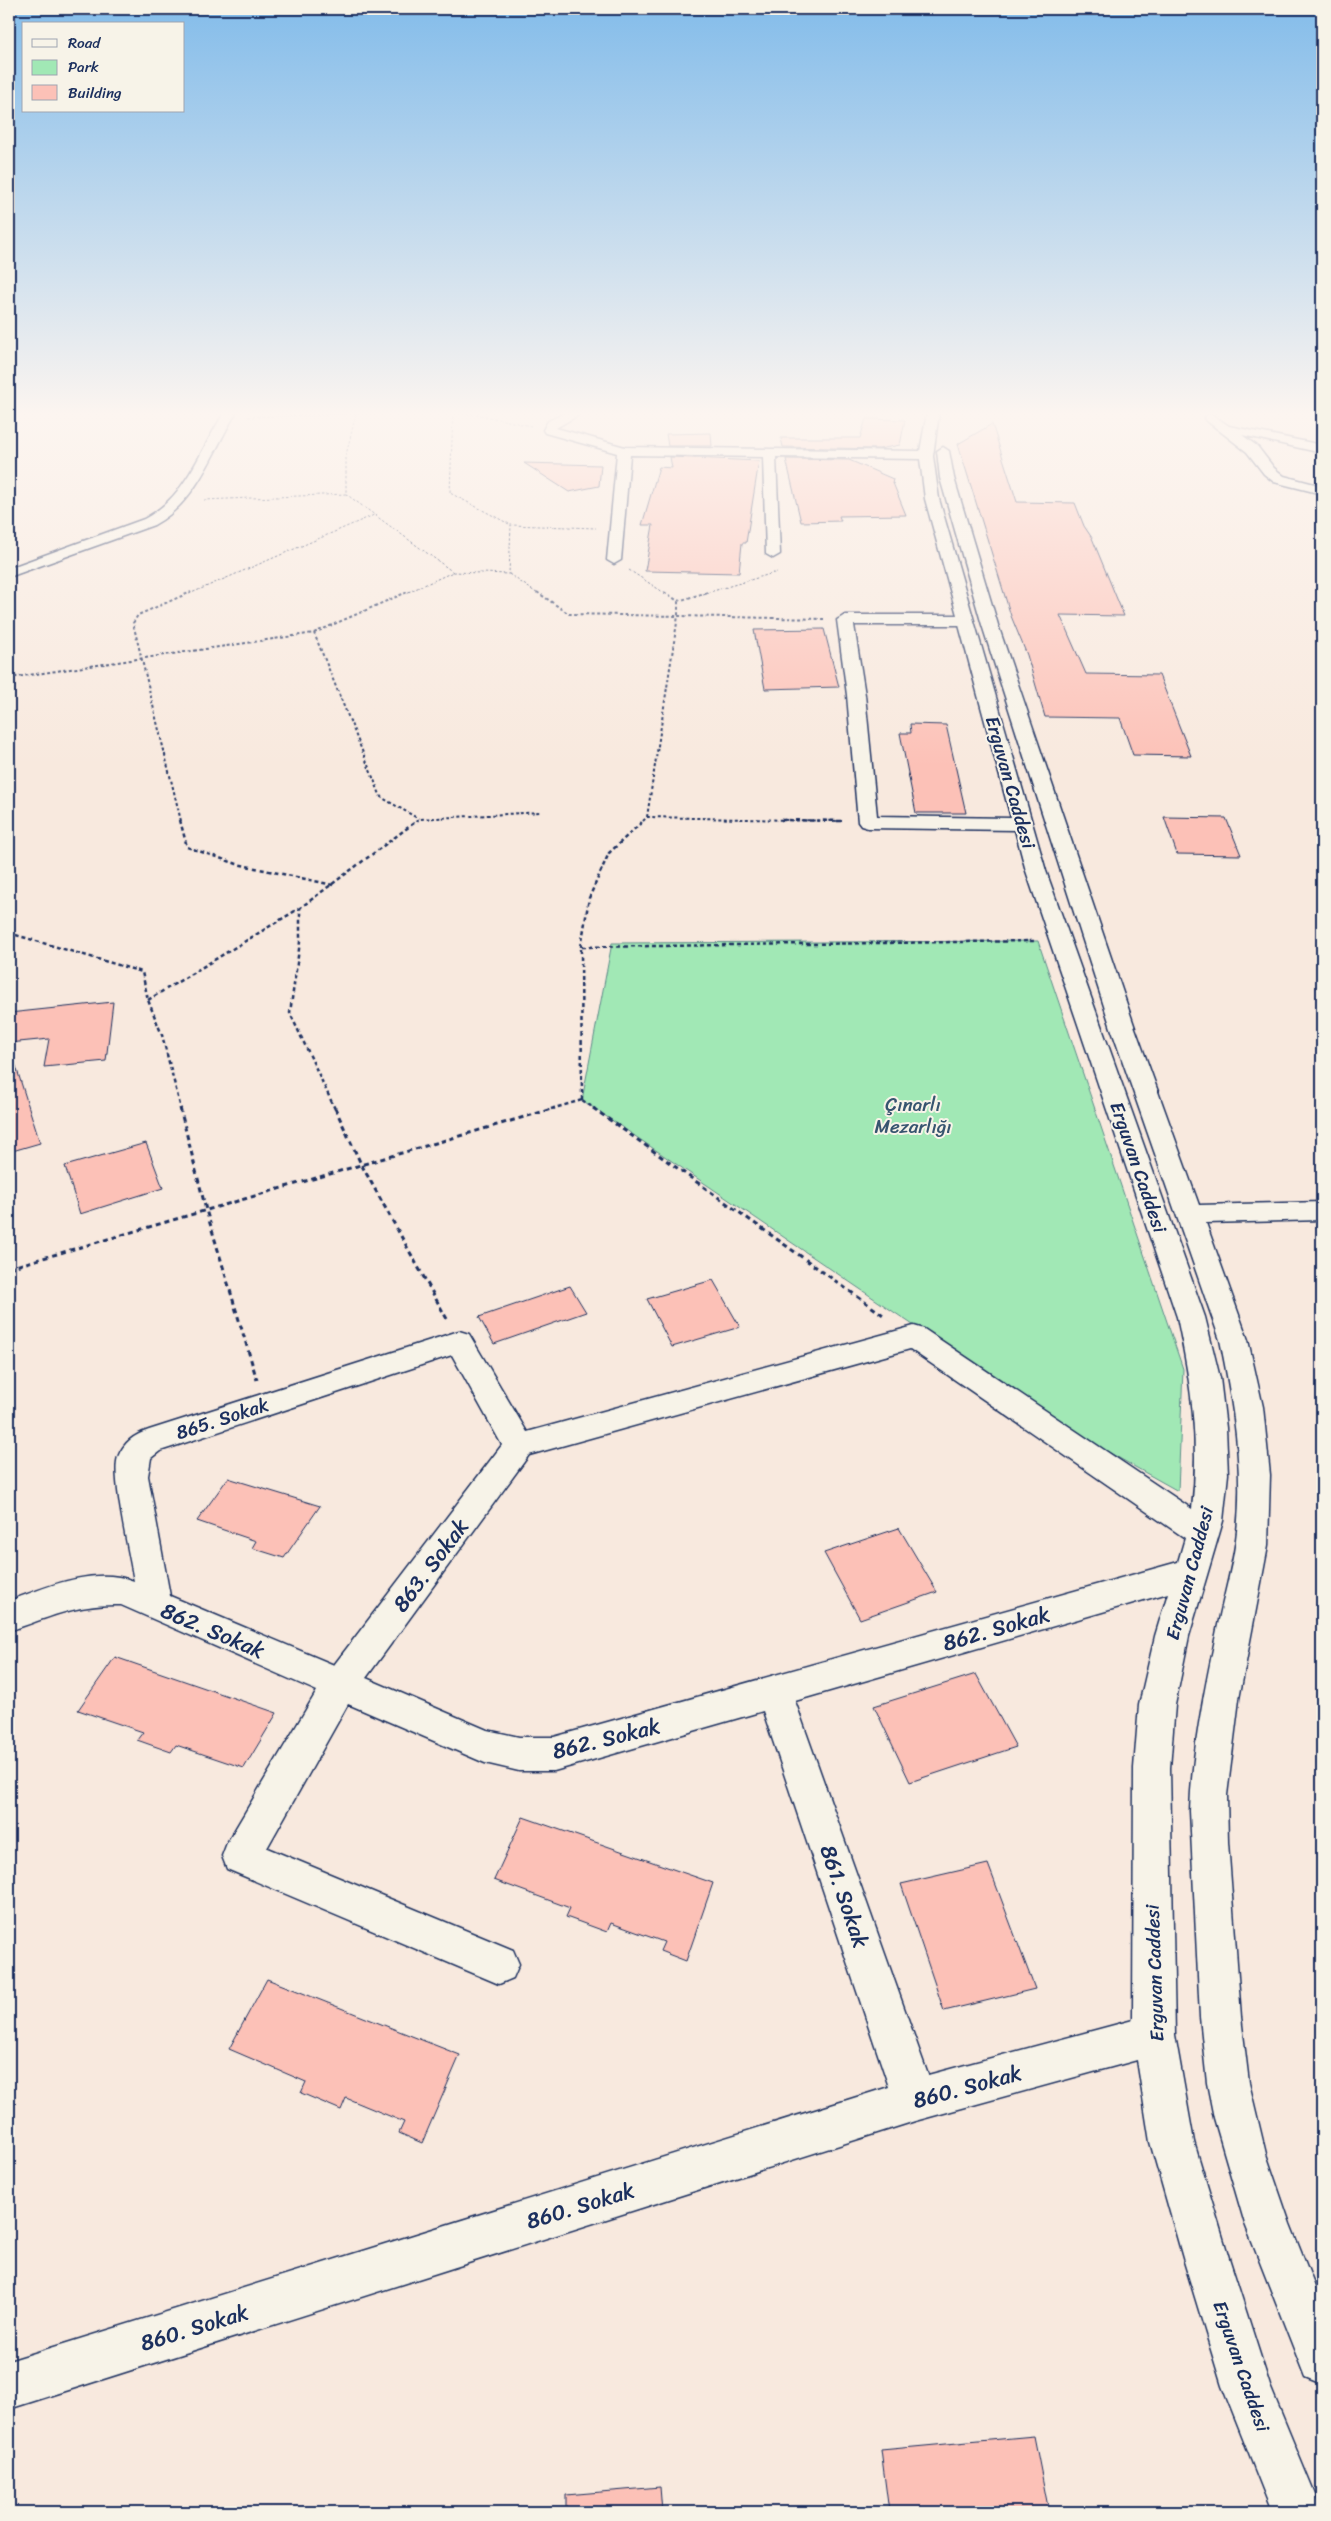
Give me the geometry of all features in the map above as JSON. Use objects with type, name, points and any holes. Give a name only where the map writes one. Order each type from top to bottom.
[{"type":"street","points":[[9,573],[125,531]]},
{"type":"street","points":[[614,560],[617,531]]},
{"type":"street","points":[[772,531],[773,554]]},
{"type":"street","name":"Erguvan Caddesi","points":[[941,531],[1036,871],[1191,1317],[1205,1378],[1211,1428],[1212,1474],[1207,1521],[1172,1636],[1157,1705],[1152,1768],[1154,2035],[1172,2142],[1206,2258],[1246,2386],[1297,2512]]},
{"type":"street","points":[[962,531],[987,616],[1123,1028],[1234,1340],[1253,1442],[1255,1480],[1254,1523],[1248,1568],[1221,1696],[1210,1783],[1209,1826],[1217,1998],[1228,2085],[1252,2182],[1322,2360]]},
{"type":"street","points":[[966,620],[845,620],[856,695],[868,822],[1023,824]]},
{"type":"street","points":[[1189,1214],[1322,1211]]},
{"type":"street","points":[[459,1342],[519,1446],[914,1337],[1203,1533]]},
{"type":"street","name":"865. Sokak","points":[[155,1605],[132,1476],[132,1462],[135,1451],[150,1442],[171,1434],[459,1342]]},
{"type":"street","name":"863. Sokak","points":[[499,1964],[241,1856],[340,1685],[519,1446]]},
{"type":"street","name":"862. Sokak","points":[[9,1616],[58,1598],[94,1590],[123,1591],[485,1746],[520,1754],[554,1754],[1190,1573]]},
{"type":"street","name":"861. Sokak","points":[[774,1692],[916,2100]]},
{"type":"street","name":"860. Sokak","points":[[9,2385],[916,2100],[1154,2035]]},
{"type":"path","points":[[333,885],[237,864],[187,847],[132,623],[138,615],[337,531]]},
{"type":"path","points":[[396,531],[453,572]]},
{"type":"path","points":[[509,574],[511,531]]},
{"type":"path","points":[[614,560],[678,600],[778,573],[773,554]]},
{"type":"path","points":[[9,678],[314,634],[453,572],[509,574],[569,614],[845,620]]},
{"type":"path","points":[[582,1100],[581,947],[589,898],[609,853],[647,817],[678,616],[678,600]]},
{"type":"path","points":[[314,634],[381,798],[419,819],[541,812]]},
{"type":"path","points":[[647,817],[868,822]]},
{"type":"path","points":[[148,1000],[300,908],[419,819]]},
{"type":"path","points":[[300,908],[300,942],[290,1014],[361,1164],[459,1342]]},
{"type":"path","points":[[9,933],[142,972],[148,1000],[162,1035],[206,1210],[265,1404]]},
{"type":"path","points":[[581,947],[1060,941]]},
{"type":"path","points":[[9,1268],[582,1100]]},
{"type":"path","points":[[582,1100],[914,1337]]},
{"type":"green space","name":"Çınarlı Mezarlığı","points":[[1038,941],[1183,1369],[1178,1491],[1060,1425],[582,1100],[612,943]]},
{"type":"building","points":[[652,531],[748,531],[746,543],[742,543],[739,573],[645,571]]},
{"type":"building","points":[[985,531],[1087,531],[1092,538],[1124,616],[1060,615],[1086,674],[1159,675],[1191,756],[1133,755],[1120,718],[1045,717],[1027,655],[1011,616]]},
{"type":"building","points":[[824,629],[839,687],[765,689],[754,630]]},
{"type":"building","points":[[910,724],[946,725],[966,813],[916,813],[900,733],[911,733]]},
{"type":"building","points":[[1164,817],[1226,818],[1241,855],[1177,854]]},
{"type":"building","points":[[113,1002],[106,1061],[44,1067],[49,1039],[9,1043],[9,1013]]},
{"type":"building","points":[[14,1060],[40,1143],[9,1152],[9,1061]]},
{"type":"building","points":[[146,1143],[163,1188],[80,1214],[65,1166]]},
{"type":"building","points":[[713,1280],[740,1327],[672,1347],[647,1299]]},
{"type":"building","points":[[570,1286],[586,1312],[494,1344],[479,1317]]},
{"type":"building","points":[[228,1478],[320,1506],[284,1558],[252,1548],[256,1541],[197,1521]]},
{"type":"building","points":[[899,1528],[937,1592],[860,1619],[824,1553]]},
{"type":"building","points":[[115,1657],[277,1713],[244,1768],[176,1745],[171,1752],[137,1740],[143,1732],[78,1710]]},
{"type":"building","points":[[976,1674],[1016,1747],[910,1782],[874,1706]]},
{"type":"building","points":[[523,1817],[713,1883],[686,1961],[660,1951],[664,1942],[611,1923],[607,1932],[566,1917],[570,1908],[494,1880]]},
{"type":"building","points":[[988,1864],[1035,1989],[944,2011],[901,1884]]},
{"type":"building","points":[[267,1979],[460,2055],[422,2143],[399,2133],[404,2122],[346,2098],[341,2110],[301,2093],[306,2082],[229,2049]]},
{"type":"building","points":[[1034,2436],[1049,2512],[889,2512],[881,2450]]},
{"type":"building","points":[[660,2487],[662,2512],[566,2512],[566,2495]]}]
